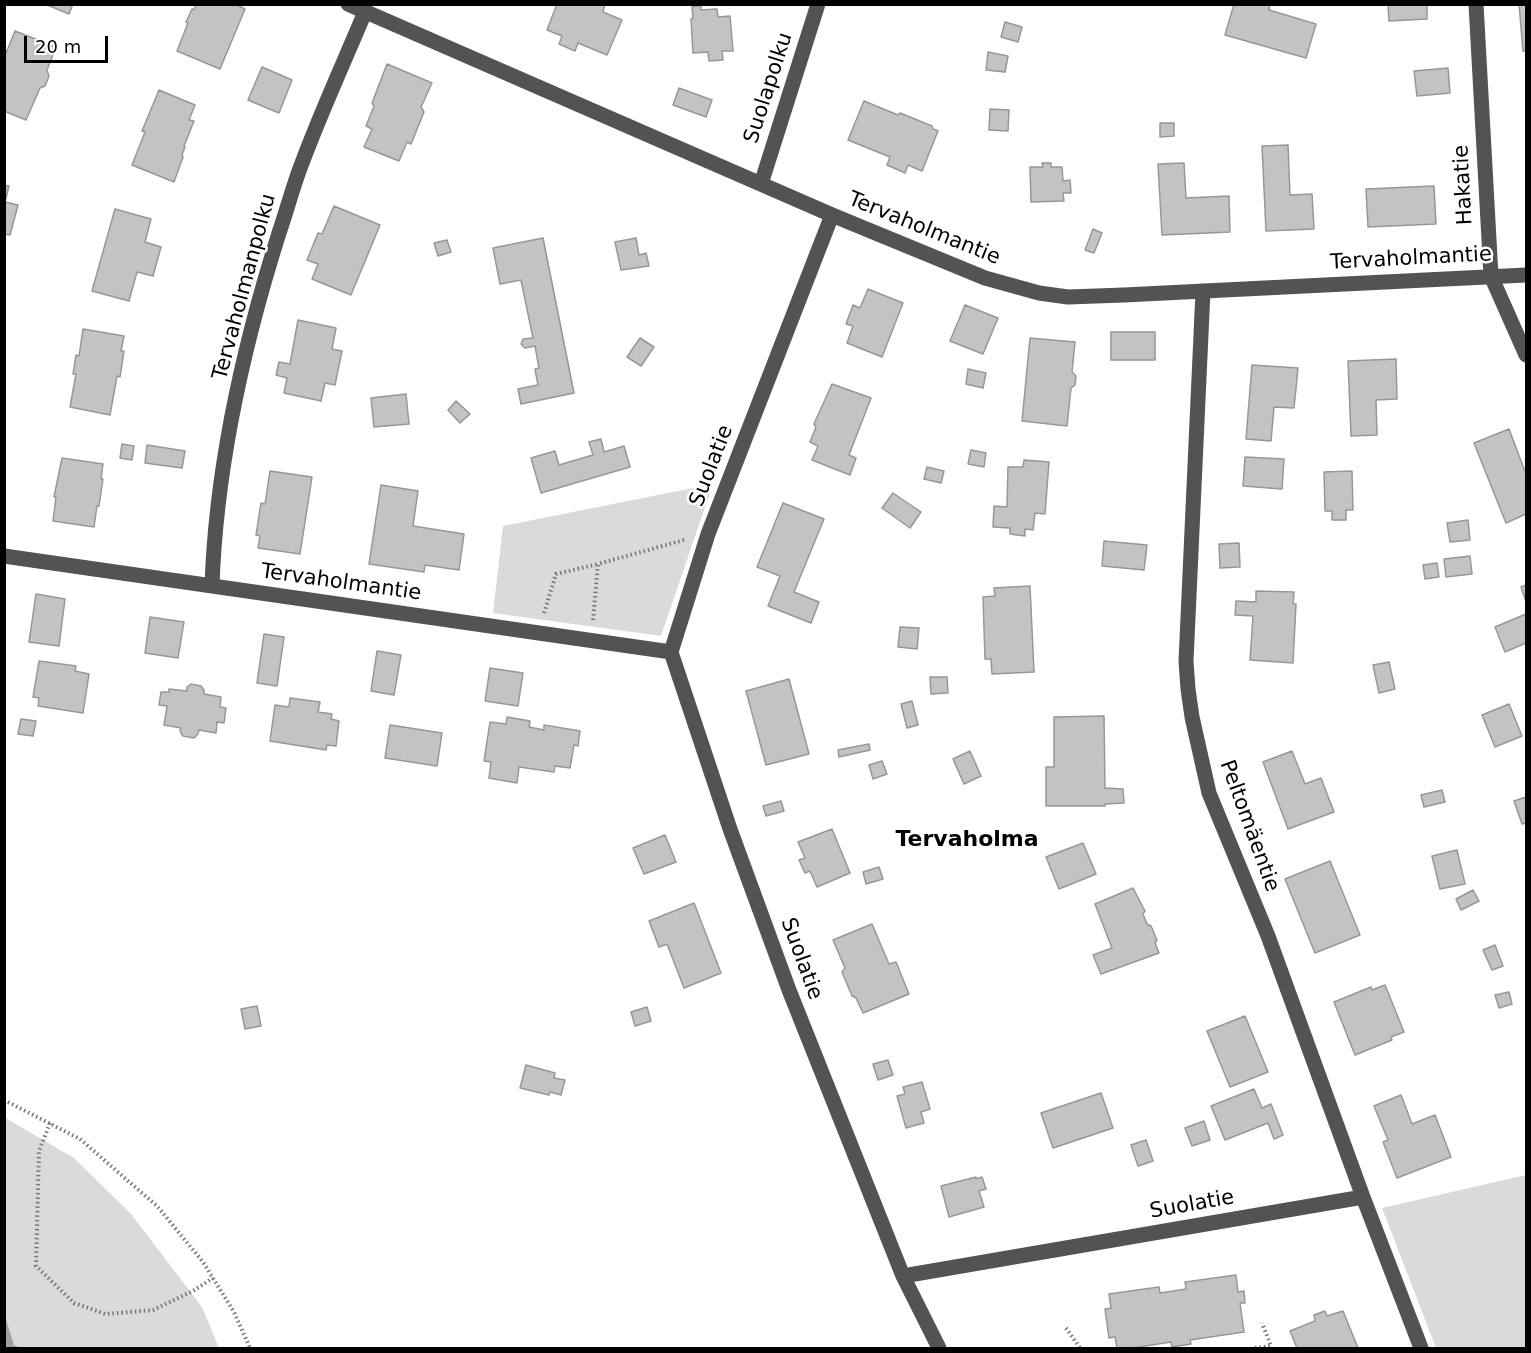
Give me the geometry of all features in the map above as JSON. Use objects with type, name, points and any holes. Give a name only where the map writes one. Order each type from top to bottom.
[{"type":"street","name":"Tervaholmantie","points":[[348,4],[832,215],[985,278],[1039,294],[1068,297],[1527,275]]},
{"type":"street","name":"Suolapolku","points":[[761,184],[818,4]]},
{"type":"street","name":"Hakatie","points":[[1476,4],[1491,276],[1527,355]]},
{"type":"street","name":"Tervaholmanpolku","points":[[212,586],[221,478],[243,363],[261,291],[301,165],[365,12]]},
{"type":"street","name":"Suolatie","points":[[832,215],[708,534],[671,651],[733,836],[789,990],[903,1276],[1363,1197]]},
{"type":"street","name":"Peltomäentie","points":[[1203,291],[1186,661],[1192,717],[1209,793],[1268,936],[1363,1197],[1421,1348]]},
{"type":"street","name":"Tervaholmantie","points":[[4,556],[671,651]]},
{"type":"street","points":[[903,1276],[939,1348]]},
{"type":"path","points":[[538,633],[556,574],[708,534]]},
{"type":"path","points":[[592,640],[598,564]]},
{"type":"path","points":[[4,1100],[80,1139],[157,1206],[203,1262],[234,1312],[250,1348]]},
{"type":"path","points":[[50,1123],[39,1151],[36,1266],[74,1303],[105,1314],[153,1310],[193,1291],[213,1278]]},
{"type":"path","points":[[1255,1348],[1271,1347],[1262,1323]]},
{"type":"path","points":[[1066,1328],[1080,1348]]},
{"type":"shaded area","points":[[713,484],[661,636],[493,613],[503,526]]},
{"type":"shaded area","points":[[4,1117],[74,1158],[131,1214],[202,1307],[219,1348],[21,1348],[14,1345],[4,1316]]},
{"type":"shaded area","points":[[1526,1175],[1526,1348],[1436,1348],[1382,1208]]},
{"type":"shaded area","points":[[5,1316],[14,1345],[21,1348],[5,1348]]},
{"type":"building","points":[[45,4],[73,4],[69,14]]},
{"type":"building","points":[[196,4],[235,4],[245,9],[220,69],[177,51],[188,23],[186,22]]},
{"type":"building","points":[[557,4],[605,4],[603,12],[622,20],[607,55],[578,43],[575,51],[559,44],[562,36],[547,30]]},
{"type":"building","points":[[1234,4],[1270,4],[1269,10],[1316,24],[1306,58],[1225,35]]},
{"type":"building","points":[[1388,4],[1427,4],[1427,19],[1389,21]]},
{"type":"building","points":[[1519,4],[1526,4],[1526,51],[1523,51]]},
{"type":"building","points":[[701,5],[701,10],[717,9],[718,17],[730,16],[733,51],[722,51],[723,60],[709,61],[708,52],[693,53],[692,7]]},
{"type":"building","points":[[1005,22],[1022,27],[1018,42],[1001,37]]},
{"type":"building","points":[[15,31],[56,47],[47,70],[49,76],[45,86],[40,88],[26,120],[4,111],[4,58]]},
{"type":"building","points":[[988,52],[1008,56],[1005,72],[986,70]]},
{"type":"building","points":[[387,64],[432,83],[421,107],[424,112],[411,144],[407,142],[399,161],[364,147],[372,129],[366,126],[374,106],[372,103]]},
{"type":"building","points":[[262,67],[292,80],[279,113],[248,100]]},
{"type":"building","points":[[1448,68],[1450,93],[1417,96],[1414,71]]},
{"type":"building","points":[[679,88],[712,100],[706,117],[673,105]]},
{"type":"building","points":[[159,90],[195,105],[189,120],[194,121],[174,182],[132,165],[145,132],[142,131]]},
{"type":"building","points":[[864,101],[898,115],[900,113],[932,126],[938,131],[922,171],[908,165],[905,173],[887,165],[890,157],[848,140]]},
{"type":"building","points":[[990,109],[1009,110],[1008,131],[989,130]]},
{"type":"building","points":[[1160,123],[1174,123],[1174,136],[1160,137]]},
{"type":"building","points":[[1288,145],[1290,195],[1312,194],[1314,229],[1266,231],[1262,146]]},
{"type":"building","points":[[1042,163],[1051,163],[1051,167],[1062,167],[1063,181],[1070,180],[1071,193],[1063,193],[1064,201],[1031,202],[1030,167],[1043,167]]},
{"type":"building","points":[[1184,163],[1186,198],[1229,196],[1230,232],[1162,235],[1158,164]]},
{"type":"building","points":[[4,185],[9,186],[5,202],[18,205],[10,235],[4,234]]},
{"type":"building","points":[[1434,186],[1436,224],[1368,227],[1366,189]]},
{"type":"building","points":[[334,206],[380,225],[351,295],[312,279],[318,264],[307,260],[318,233],[322,234]]},
{"type":"building","points":[[115,209],[151,219],[145,242],[161,247],[153,276],[137,272],[129,301],[92,291]]},
{"type":"building","points":[[1093,229],[1102,233],[1094,253],[1085,250]]},
{"type":"building","points":[[543,238],[574,393],[521,404],[518,389],[538,385],[535,369],[539,368],[535,346],[525,348],[521,344],[523,339],[533,338],[521,280],[500,284],[493,248]]},
{"type":"building","points":[[636,238],[639,255],[646,253],[649,266],[621,270],[615,242]]},
{"type":"building","points":[[447,240],[451,252],[438,256],[434,243]]},
{"type":"building","points":[[868,289],[903,303],[882,357],[847,343],[853,326],[846,324],[853,305],[860,308]]},
{"type":"building","points":[[965,305],[998,318],[983,354],[950,341]]},
{"type":"building","points":[[298,320],[336,328],[332,349],[342,351],[335,385],[325,383],[321,401],[284,393],[287,378],[276,375],[279,362],[290,364]]},
{"type":"building","points":[[83,329],[124,336],[120,377],[117,376],[110,415],[70,407],[76,374],[73,374],[76,355],[79,356]]},
{"type":"building","points":[[1111,332],[1155,332],[1155,360],[1111,360]]},
{"type":"building","points":[[640,338],[654,347],[641,366],[627,357]]},
{"type":"building","points":[[1030,338],[1075,342],[1072,372],[1076,376],[1075,385],[1071,388],[1067,426],[1022,421]]},
{"type":"building","points":[[1396,359],[1397,399],[1376,400],[1377,435],[1351,436],[1348,361]]},
{"type":"building","points":[[1252,365],[1298,368],[1294,408],[1274,407],[1271,441],[1246,439]]},
{"type":"building","points":[[968,369],[986,373],[983,388],[966,384]]},
{"type":"building","points":[[832,384],[871,398],[849,455],[856,458],[850,475],[812,460],[818,446],[810,442],[816,427],[814,424]]},
{"type":"building","points":[[406,394],[409,424],[374,427],[371,398]]},
{"type":"building","points":[[456,401],[470,414],[460,423],[448,410]]},
{"type":"building","points":[[1509,429],[1526,474],[1526,514],[1506,523],[1474,443]]},
{"type":"building","points":[[601,439],[604,452],[624,446],[630,467],[541,493],[531,458],[555,451],[559,465],[593,455],[589,442]]},
{"type":"building","points":[[122,444],[134,446],[132,460],[120,458]]},
{"type":"building","points":[[147,445],[185,451],[182,468],[145,463]]},
{"type":"building","points":[[971,450],[986,453],[984,467],[968,464]]},
{"type":"building","points":[[1245,457],[1284,459],[1282,489],[1243,486]]},
{"type":"building","points":[[62,458],[103,464],[101,479],[103,479],[94,527],[53,521],[56,497],[54,497]]},
{"type":"building","points":[[1024,460],[1049,462],[1045,514],[1035,513],[1033,530],[1025,529],[1025,536],[1010,534],[1010,528],[993,527],[994,506],[1007,507],[1008,467],[1023,467]]},
{"type":"building","points":[[927,467],[944,471],[941,483],[924,479]]},
{"type":"building","points":[[270,471],[312,477],[300,554],[258,548],[260,536],[256,535],[261,503],[265,504]]},
{"type":"building","points":[[1352,471],[1353,510],[1346,510],[1346,520],[1332,520],[1332,511],[1325,511],[1324,472]]},
{"type":"building","points":[[381,485],[418,491],[413,526],[464,534],[459,570],[425,565],[424,572],[369,564]]},
{"type":"building","points":[[893,493],[921,512],[910,528],[882,508]]},
{"type":"building","points":[[783,503],[824,519],[794,592],[819,602],[811,623],[768,606],[780,576],[757,567]]},
{"type":"building","points":[[1468,520],[1470,540],[1450,542],[1447,523]]},
{"type":"building","points":[[1104,541],[1147,545],[1144,570],[1102,566]]},
{"type":"building","points":[[1239,543],[1240,567],[1220,568],[1219,544]]},
{"type":"building","points":[[1470,556],[1472,574],[1446,577],[1444,559]]},
{"type":"building","points":[[1437,563],[1439,577],[1425,579],[1423,565]]},
{"type":"building","points":[[1526,585],[1526,602],[1521,587]]},
{"type":"building","points":[[1030,586],[1034,672],[992,674],[991,659],[985,659],[983,597],[995,596],[994,588]]},
{"type":"building","points":[[1256,591],[1294,592],[1293,604],[1296,604],[1293,663],[1250,660],[1253,616],[1235,615],[1236,601],[1256,602]]},
{"type":"building","points":[[36,594],[65,599],[59,646],[29,642]]},
{"type":"building","points":[[1526,614],[1526,643],[1505,652],[1495,627]]},
{"type":"building","points":[[150,617],[184,622],[178,658],[145,653]]},
{"type":"building","points":[[900,627],[919,628],[917,649],[898,647]]},
{"type":"building","points":[[264,634],[284,637],[277,686],[257,683]]},
{"type":"building","points":[[377,651],[401,655],[394,695],[371,691]]},
{"type":"building","points":[[39,661],[76,666],[75,671],[89,674],[83,713],[38,706],[39,698],[33,697]]},
{"type":"building","points":[[1389,662],[1395,689],[1379,693],[1373,665]]},
{"type":"building","points":[[490,668],[523,673],[518,706],[485,701]]},
{"type":"building","points":[[930,677],[947,677],[948,693],[931,694]]},
{"type":"building","points":[[789,679],[809,754],[766,765],[746,691]]},
{"type":"building","points":[[191,684],[201,686],[204,694],[221,697],[220,707],[226,708],[224,723],[217,722],[216,733],[199,730],[194,738],[183,736],[181,728],[164,725],[167,706],[159,705],[161,692],[169,692],[169,689],[187,691],[187,687]]},
{"type":"building","points":[[290,698],[320,702],[318,712],[332,714],[331,719],[339,721],[336,746],[327,745],[326,750],[270,741],[275,705],[289,707]]},
{"type":"building","points":[[912,701],[918,725],[907,728],[901,704]]},
{"type":"building","points":[[1509,704],[1522,736],[1495,747],[1482,715]]},
{"type":"building","points":[[1104,716],[1105,788],[1123,789],[1124,803],[1105,804],[1105,806],[1046,806],[1046,767],[1054,767],[1054,717]]},
{"type":"building","points":[[507,717],[530,721],[529,727],[544,730],[544,725],[580,731],[578,746],[574,745],[570,768],[555,766],[554,772],[519,767],[517,783],[489,778],[491,762],[484,761],[490,722],[506,724]]},
{"type":"building","points":[[21,719],[36,721],[33,736],[18,734]]},
{"type":"building","points":[[390,725],[442,733],[437,766],[385,758]]},
{"type":"building","points":[[869,744],[870,750],[839,757],[838,750]]},
{"type":"building","points":[[970,751],[981,776],[964,784],[953,759]]},
{"type":"building","points":[[1292,751],[1305,784],[1321,778],[1334,812],[1288,829],[1263,762]]},
{"type":"building","points":[[882,761],[887,774],[873,779],[869,765]]},
{"type":"building","points":[[1442,790],[1445,802],[1424,807],[1421,795]]},
{"type":"building","points":[[1526,797],[1526,823],[1522,824],[1514,801]]},
{"type":"building","points":[[781,801],[784,811],[766,816],[763,806]]},
{"type":"building","points":[[832,829],[850,873],[817,887],[810,871],[805,873],[799,860],[805,858],[798,842]]},
{"type":"building","points":[[665,835],[676,862],[644,874],[633,848]]},
{"type":"building","points":[[1083,843],[1096,874],[1059,889],[1046,857]]},
{"type":"building","points":[[1457,850],[1465,884],[1440,889],[1432,856]]},
{"type":"building","points":[[1330,861],[1360,935],[1315,953],[1285,879]]},
{"type":"building","points":[[879,867],[883,879],[866,884],[863,872]]},
{"type":"building","points":[[1133,888],[1145,911],[1143,914],[1147,924],[1151,926],[1157,940],[1155,943],[1159,953],[1101,974],[1093,955],[1112,948],[1095,904]]},
{"type":"building","points":[[1473,890],[1479,901],[1461,910],[1456,899]]},
{"type":"building","points":[[694,903],[721,973],[684,988],[667,944],[659,947],[649,921]]},
{"type":"building","points":[[872,924],[889,964],[896,962],[909,994],[863,1013],[856,998],[852,996],[842,972],[845,968],[833,940]]},
{"type":"building","points":[[1495,945],[1503,966],[1492,970],[1483,950]]},
{"type":"building","points":[[1385,985],[1404,1032],[1391,1037],[1392,1040],[1355,1055],[1334,1002],[1371,987],[1372,990]]},
{"type":"building","points":[[1509,992],[1512,1004],[1499,1008],[1495,995]]},
{"type":"building","points":[[257,1006],[261,1026],[245,1029],[241,1009]]},
{"type":"building","points":[[647,1007],[651,1021],[635,1026],[631,1012]]},
{"type":"building","points":[[1245,1016],[1268,1072],[1230,1087],[1207,1031]]},
{"type":"building","points":[[888,1060],[893,1075],[878,1080],[873,1064]]},
{"type":"building","points":[[526,1065],[555,1073],[554,1078],[565,1080],[561,1095],[550,1092],[549,1095],[520,1088]]},
{"type":"building","points":[[922,1082],[930,1109],[921,1112],[924,1123],[906,1128],[897,1096],[905,1094],[903,1087]]},
{"type":"building","points":[[1254,1089],[1262,1108],[1271,1104],[1283,1135],[1274,1139],[1268,1123],[1225,1140],[1211,1106]]},
{"type":"building","points":[[1101,1093],[1113,1128],[1053,1148],[1041,1113]]},
{"type":"building","points":[[1401,1095],[1412,1124],[1435,1115],[1451,1157],[1397,1178],[1383,1142],[1388,1140],[1374,1106]]},
{"type":"building","points":[[1204,1121],[1210,1140],[1192,1146],[1185,1128]]},
{"type":"building","points":[[1146,1140],[1153,1161],[1138,1166],[1131,1145]]},
{"type":"building","points":[[976,1177],[976,1179],[982,1177],[986,1189],[979,1191],[984,1207],[949,1217],[941,1186]]},
{"type":"building","points":[[1236,1275],[1238,1292],[1244,1291],[1245,1303],[1240,1303],[1244,1332],[1190,1340],[1191,1344],[1172,1347],[1171,1342],[1117,1348],[1115,1337],[1109,1338],[1105,1309],[1111,1308],[1109,1294],[1159,1287],[1160,1293],[1186,1289],[1185,1282]]},
{"type":"building","points":[[1325,1311],[1327,1316],[1343,1311],[1358,1348],[1297,1348],[1290,1331],[1315,1321],[1314,1315]]},
{"type":"district","name":"Tervaholma","points":[[967,840]]}]
